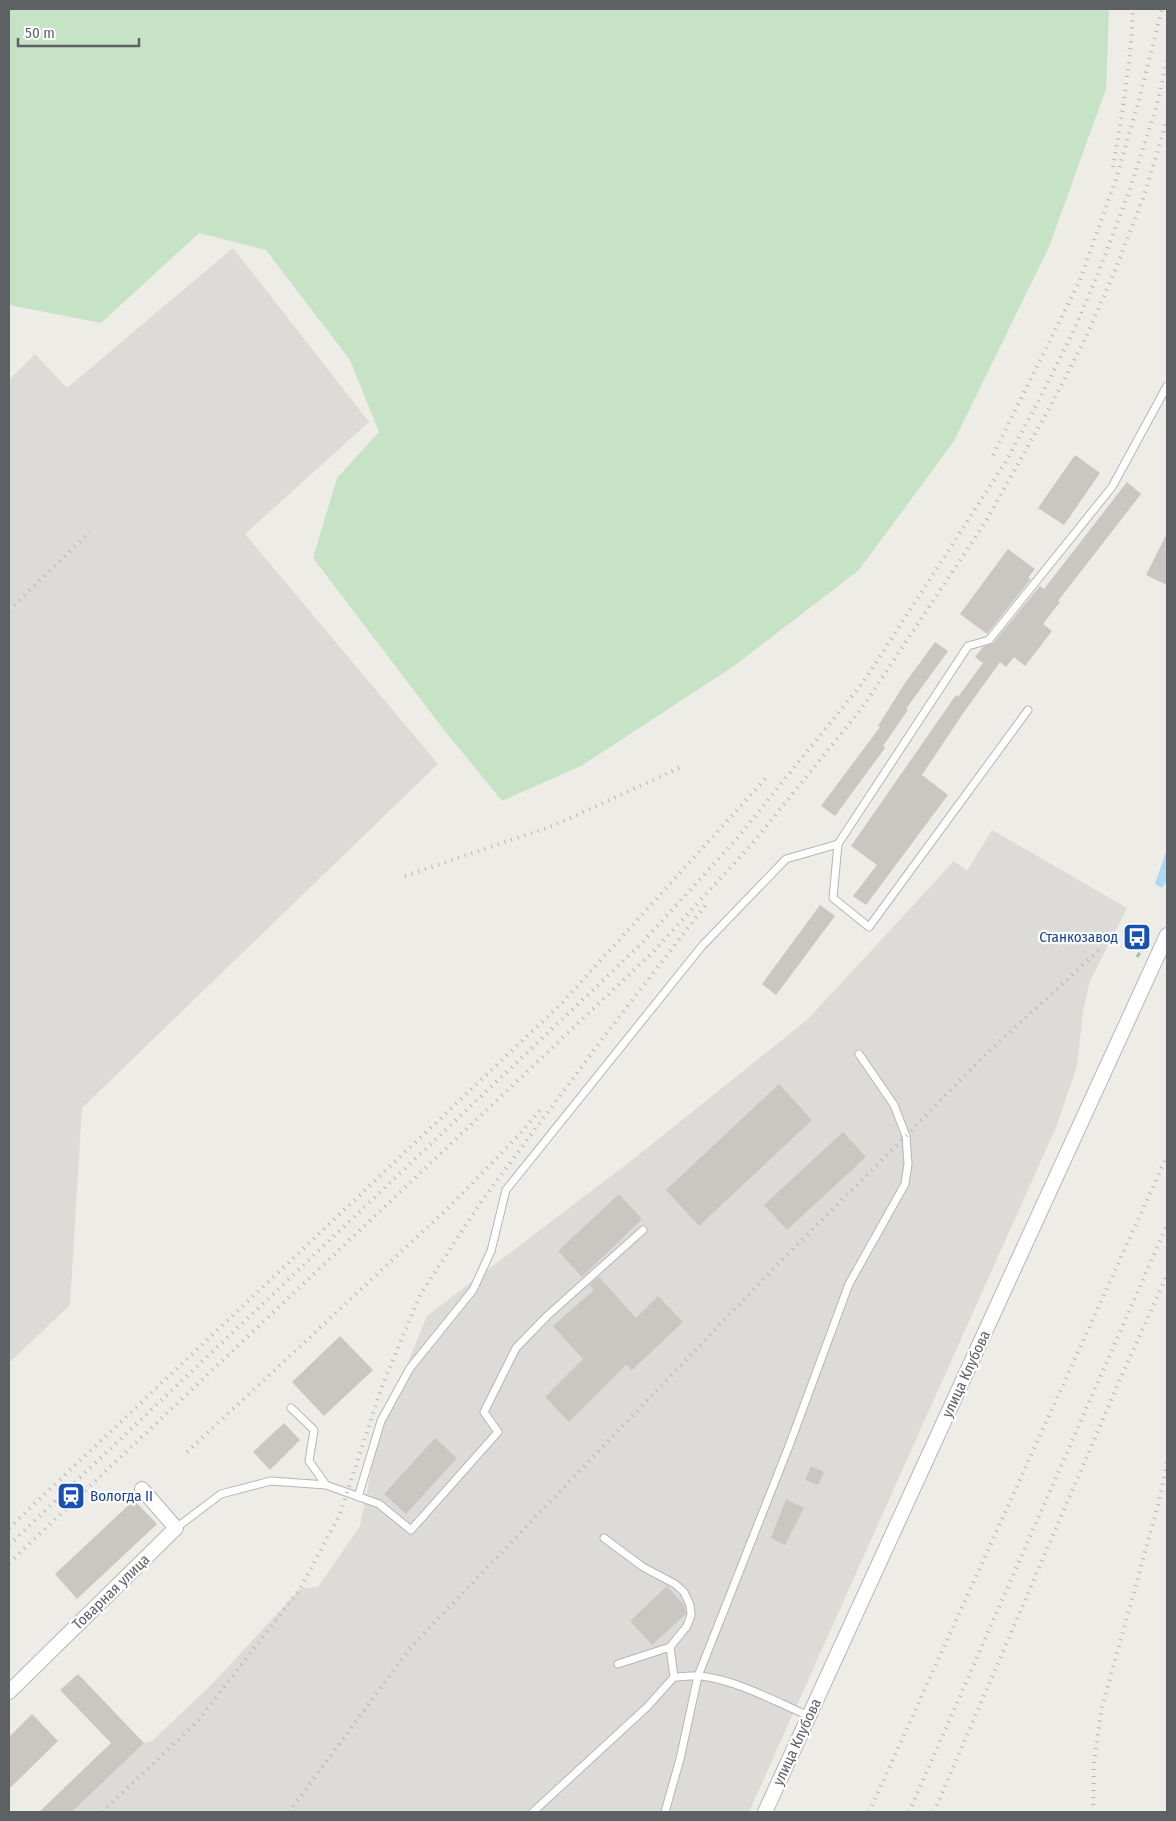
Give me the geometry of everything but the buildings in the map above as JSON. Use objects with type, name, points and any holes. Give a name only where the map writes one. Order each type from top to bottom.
[{"type":"street","name":"улица Клубова","points":[[765,1812],[1167,936]]},
{"type":"street","points":[[142,1489],[176,1528]]},
{"type":"street","name":"Товарная улица","points":[[9,1692],[176,1528]]},
{"type":"lane","points":[[1028,710],[869,927],[833,898],[838,844],[968,646],[989,640],[1112,487],[1167,386]]},
{"type":"lane","points":[[358,1497],[381,1421],[410,1368],[473,1290],[491,1251],[506,1190],[702,946],[786,859],[838,844]]},
{"type":"lane","points":[[665,1812],[680,1759],[698,1676],[789,1446],[849,1284],[905,1184],[908,1164],[906,1136],[894,1105],[859,1054]]},
{"type":"lane","points":[[176,1528],[221,1494],[271,1481],[326,1486],[379,1504],[411,1530],[498,1432],[484,1412],[516,1348],[547,1316],[642,1230]]},
{"type":"lane","points":[[291,1408],[314,1430],[309,1461],[326,1486]]},
{"type":"lane","points":[[604,1538],[643,1567],[675,1584],[684,1592],[690,1605],[691,1615],[687,1626],[670,1647],[618,1664]]},
{"type":"lane","points":[[670,1647],[674,1677]]},
{"type":"lane","points":[[532,1812],[648,1707],[674,1677],[698,1676],[720,1679],[809,1716]]},
{"type":"shaded area","points":[[233,248],[369,422],[245,534],[438,764],[82,1108],[70,1305],[9,1363],[9,380],[35,354],[67,388]]},
{"type":"shaded area","points":[[992,830],[1127,908],[1090,981],[1083,1012],[1077,1066],[1057,1125],[749,1812],[72,1812],[144,1743],[152,1741],[213,1683],[300,1589],[318,1587],[360,1526],[378,1435],[427,1316],[636,1157],[808,1019],[954,861],[967,871]]},
{"type":"green space","points":[[9,9],[1109,9],[1106,89],[1049,247],[954,441],[859,570],[734,666],[581,766],[502,801],[441,726],[313,558],[337,478],[379,432],[350,360],[266,250],[199,233],[101,323],[9,305]]},
{"type":"water","points":[[1167,849],[1167,881],[1162,888],[1155,884]]},
{"type":"railway","points":[[1113,167],[1128,69],[1133,9]]},
{"type":"railway","points":[[993,455],[1080,280],[1116,179],[1138,104],[1162,9]]},
{"type":"railway","points":[[9,1545],[637,948],[734,842],[864,681],[1005,463],[1072,334],[1099,271],[1130,189],[1156,108],[1167,60]]},
{"type":"railway","points":[[9,1563],[651,954],[752,844],[862,708],[986,521],[1051,405],[1085,339],[1114,273],[1144,196],[1167,120]]},
{"type":"railway","points":[[9,610],[90,532]]},
{"type":"railway","points":[[405,876],[555,825],[681,767]]},
{"type":"railway","points":[[9,1528],[561,1004],[767,777]]},
{"type":"railway","points":[[102,1812],[197,1722],[300,1589],[340,1514],[382,1386],[420,1295],[481,1202],[603,1038],[708,902]]},
{"type":"railway","points":[[289,1812],[411,1647],[775,1267],[984,1056],[1099,950]]},
{"type":"railway","points":[[187,1452],[448,1208],[517,1137],[542,1108]]},
{"type":"railway","points":[[869,1812],[1167,1156]]},
{"type":"railway","points":[[909,1812],[1167,1225]]},
{"type":"railway","points":[[934,1812],[1121,1377],[1167,1275]]},
{"type":"railway","points":[[1093,1812],[1094,1761],[1102,1707],[1158,1505],[1167,1463]]},
{"type":"place","name":"Станкозавод","points":[[1137,937]]},
{"type":"place","name":"Вологда II","points":[[71,1496]]}]
